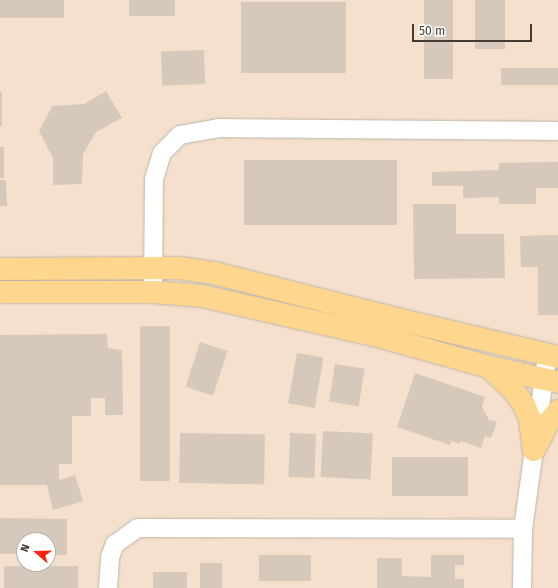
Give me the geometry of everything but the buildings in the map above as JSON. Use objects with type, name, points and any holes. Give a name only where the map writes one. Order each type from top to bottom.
[{"type":"main road","points":[[105,292],[106,268]]},
{"type":"main road","points":[[0,269],[179,268],[214,273],[255,283],[377,325],[489,367],[551,381]]},
{"type":"main road","points":[[250,305],[255,283]]},
{"type":"main road","points":[[0,292],[153,292],[202,296],[552,356]]},
{"type":"main road","points":[[489,367],[514,391],[524,405],[530,419],[534,450]]},
{"type":"main road","points":[[534,450],[548,423],[558,411]]},
{"type":"lane","points":[[153,292],[154,179],[162,153],[180,136],[218,128],[558,131]]},
{"type":"lane","points":[[522,588],[523,529],[534,450],[551,381],[552,356]]},
{"type":"lane","points":[[108,588],[110,557],[115,544],[138,528],[523,529]]},
{"type":"shaded area","points":[[0,0],[558,0],[558,588],[0,588]]}]
